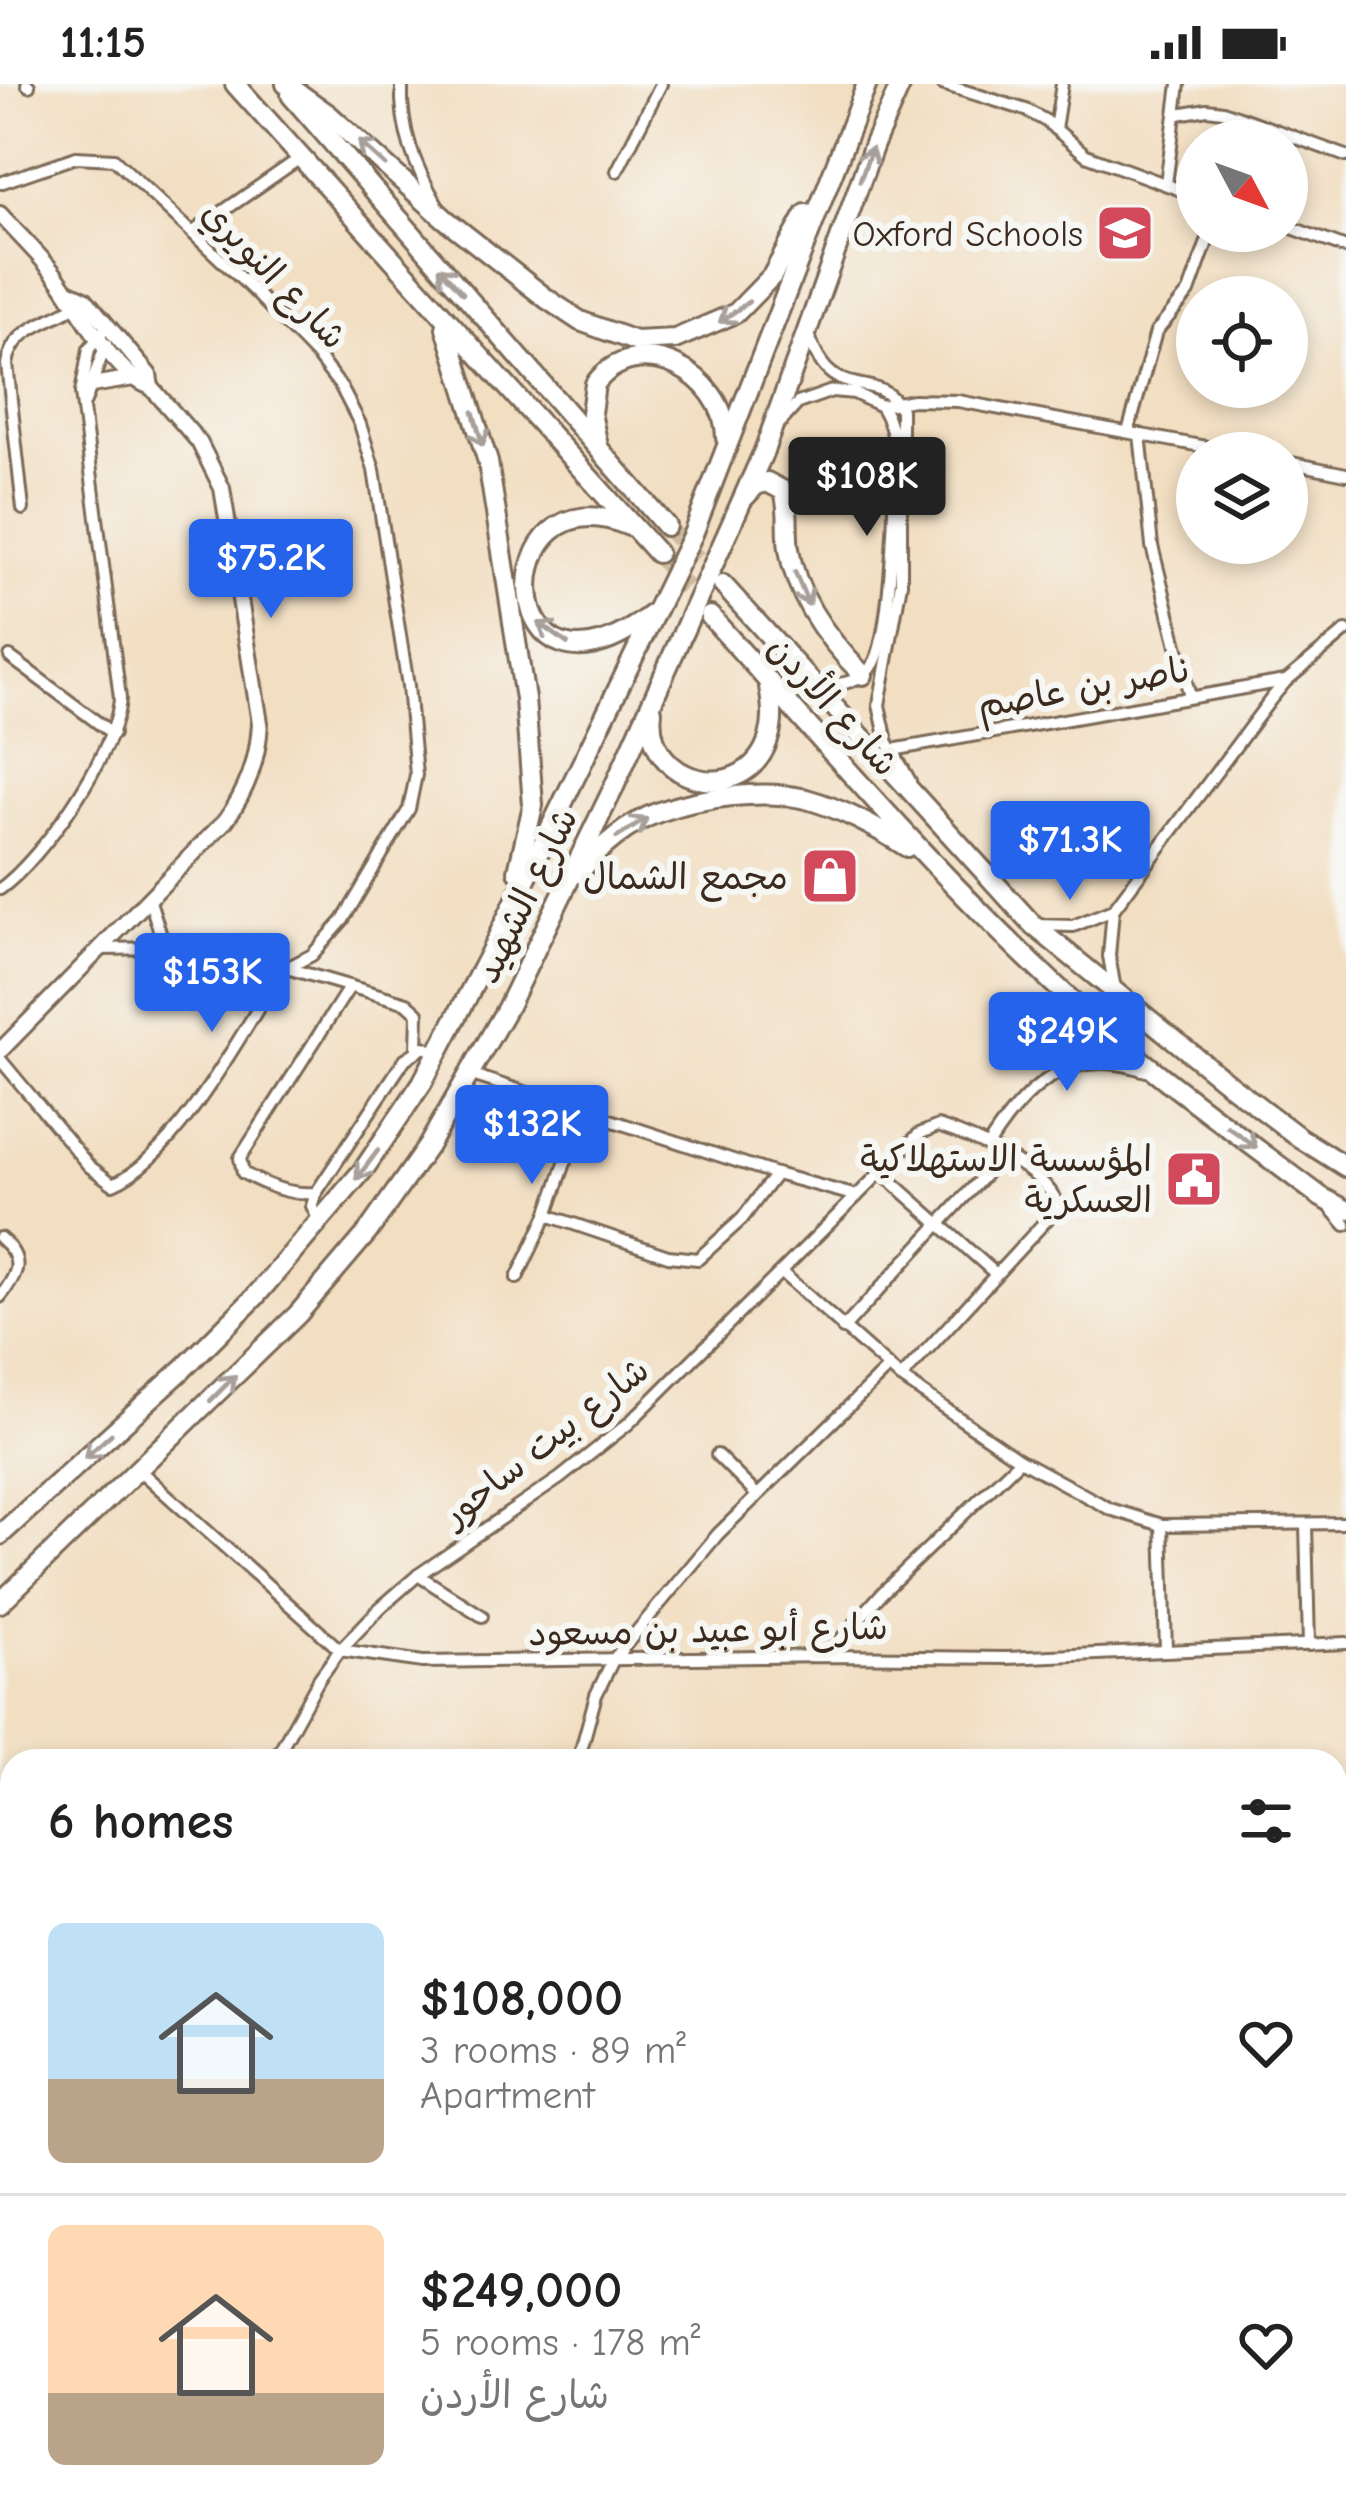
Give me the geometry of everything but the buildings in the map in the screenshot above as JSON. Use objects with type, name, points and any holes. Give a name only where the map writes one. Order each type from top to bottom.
[{"type":"highway","points":[[235,84],[657,553]]},
{"type":"highway","points":[[284,84],[328,114],[446,219],[580,321],[635,341],[675,339],[718,324],[764,288],[842,146]]},
{"type":"highway","points":[[284,84],[666,526]]},
{"type":"highway","name":"شارع الشهيد","points":[[0,1535],[219,1334],[320,1222],[384,1141],[438,1053],[693,534],[867,84]]},
{"type":"highway","name":"شارع الشهيد","points":[[0,1603],[298,1314],[345,1261],[408,1176],[469,1074],[507,1008],[613,789],[764,451],[876,137],[901,84]]},
{"type":"highway","points":[[442,318],[488,462],[526,714],[533,806],[511,902]]},
{"type":"highway","points":[[599,450],[591,413],[595,384],[618,364],[645,358],[687,370],[714,396],[726,424],[721,462]]},
{"type":"highway","points":[[739,506],[756,485],[766,482],[784,491],[789,549],[802,594],[822,627],[872,679]]},
{"type":"highway","points":[[635,529],[599,516],[561,526],[545,540],[529,567],[527,602],[549,635],[580,646],[619,637],[656,611]]},
{"type":"highway","name":"شارع الأردن","points":[[723,585],[1033,925],[1117,997],[1300,1138],[1346,1167]]},
{"type":"highway","name":"شارع الأردن","points":[[710,616],[927,859],[1072,1001],[1160,1076],[1346,1210]]},
{"type":"highway","points":[[664,668],[651,717],[654,744],[674,769],[703,781],[741,773],[764,750],[772,725],[768,680]]},
{"type":"highway","points":[[553,912],[587,863],[608,843],[658,812],[697,803],[801,798],[868,823],[927,859]]},
{"type":"street","points":[[403,84],[405,132],[414,160],[446,219]]},
{"type":"street","points":[[617,171],[661,84]]},
{"type":"street","points":[[942,84],[1026,110],[1086,155],[1176,188]]},
{"type":"street","points":[[1054,129],[1062,84]]},
{"type":"street","points":[[1166,184],[1179,84]]},
{"type":"street","points":[[1178,114],[1223,111],[1346,156]]},
{"type":"street","points":[[193,232],[303,156]]},
{"type":"street","name":"شارع النويري","points":[[0,183],[76,157],[114,159],[193,232],[341,387],[360,424],[374,470],[409,686],[416,775],[410,808],[343,920],[312,956],[285,970],[181,1125],[130,1177],[113,1184],[89,1166],[0,1056]]},
{"type":"street","points":[[0,214],[106,336],[135,378],[152,387],[200,442],[222,488],[260,723],[257,759],[226,820],[0,1056]]},
{"type":"street","points":[[1308,234],[1346,248]]},
{"type":"street","points":[[1190,698],[1152,546],[1134,433],[1156,332],[1185,299],[1203,252]]},
{"type":"street","points":[[23,509],[9,351],[25,333],[79,304]]},
{"type":"street","points":[[806,326],[815,357],[825,371],[897,402],[904,428],[901,583],[872,679]]},
{"type":"street","points":[[85,402],[106,336]]},
{"type":"street","points":[[106,336],[149,375],[152,387]]},
{"type":"street","points":[[0,889],[87,783],[113,734],[120,698],[81,393],[84,363],[106,336]]},
{"type":"street","points":[[92,385],[135,378]]},
{"type":"street","points":[[764,451],[788,413],[817,395],[854,393],[881,406],[888,417],[894,447],[886,617],[872,679],[880,722],[925,808]]},
{"type":"street","points":[[881,406],[958,401],[1176,441]]},
{"type":"street","points":[[1308,466],[1346,474]]},
{"type":"street","points":[[1033,925],[1073,926],[1113,910],[1286,681],[1346,631]]},
{"type":"street","points":[[10,657],[113,734]]},
{"type":"street","points":[[809,681],[835,686],[872,679]]},
{"type":"street","name":"ناصر بن عاصم","points":[[892,750],[1286,681]]},
{"type":"street","points":[[149,898],[166,948]]},
{"type":"street","points":[[1113,910],[1109,956],[1117,997]]},
{"type":"street","points":[[99,949],[166,948],[350,986],[413,1007],[419,1020],[417,1049]]},
{"type":"street","points":[[316,1193],[269,1186],[243,1173],[240,1158],[350,986]]},
{"type":"street","points":[[320,1222],[312,1206],[316,1193],[405,1059],[417,1049],[438,1053]]},
{"type":"street","points":[[901,1378],[1058,1203],[1045,1184],[988,1146],[1022,1100],[1071,1066],[1116,1062],[1160,1076]]},
{"type":"street","points":[[469,1074],[857,1196]]},
{"type":"street","points":[[517,1278],[547,1215],[583,1111]]},
{"type":"street","name":"شارع بيت ساحور","points":[[280,1749],[340,1650],[418,1574],[560,1478],[628,1424],[926,1129],[944,1127],[988,1146]]},
{"type":"street","points":[[843,1329],[1003,1155]]},
{"type":"street","points":[[882,1173],[996,1274]]},
{"type":"street","points":[[547,1215],[668,1256],[698,1258],[742,1219],[776,1174]]},
{"type":"street","points":[[1321,1196],[1346,1225]]},
{"type":"street","points":[[0,1238],[18,1255],[19,1264],[0,1297]]},
{"type":"street","points":[[782,1274],[901,1378],[1020,1460],[1111,1510],[1162,1525],[1346,1523]]},
{"type":"street","points":[[581,1749],[613,1660],[692,1562],[888,1368]]},
{"type":"street","points":[[717,1455],[757,1495]]},
{"type":"street","points":[[826,1656],[883,1592],[1020,1460]]},
{"type":"street","points":[[140,1470],[340,1650]]},
{"type":"street","points":[[1306,1524],[1310,1645]]},
{"type":"street","points":[[1162,1525],[1166,1650]]},
{"type":"street","points":[[418,1574],[482,1616]]},
{"type":"street","name":"شارع أبو عبيد بن مسعود","points":[[340,1650],[423,1662],[1006,1658],[1346,1643]]},
{"type":"tunnel","points":[[666,526],[719,581]]},
{"type":"tunnel","points":[[657,553],[704,609]]},
{"type":"place","name":"Oxford Schools","points":[[1125,233]]},
{"type":"place","name":"مجمع الشمال","points":[[830,876]]},
{"type":"place","name":"المؤسسة الاستهلاكية العسكرية","points":[[1194,1179]]}]
